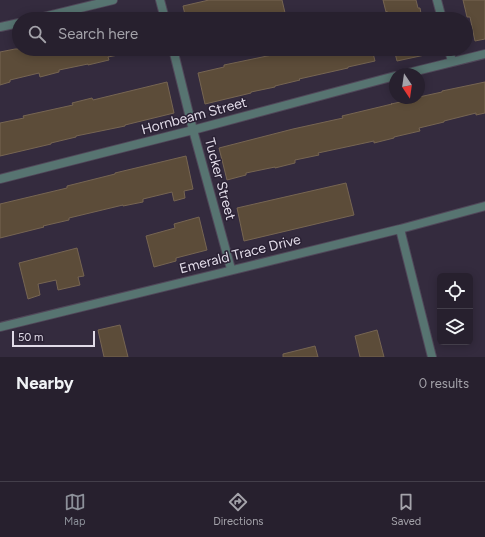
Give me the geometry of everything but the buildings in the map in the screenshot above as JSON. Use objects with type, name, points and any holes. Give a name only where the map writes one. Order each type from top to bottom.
[{"type":"street","points":[[64,12],[113,0]]},
{"type":"street","points":[[160,0],[163,12]]},
{"type":"street","points":[[437,0],[440,12]]},
{"type":"street","points":[[0,27],[12,24]]},
{"type":"street","points":[[425,69],[485,54]]},
{"type":"street","name":"Tucker Street","points":[[175,56],[193,130],[231,269]]},
{"type":"street","points":[[451,56],[452,62]]},
{"type":"street","name":"Hornbeam Street","points":[[0,179],[193,130],[389,78]]},
{"type":"street","name":"Emerald Trace Drive","points":[[0,327],[485,206]]},
{"type":"street","points":[[400,228],[432,357]]}]
